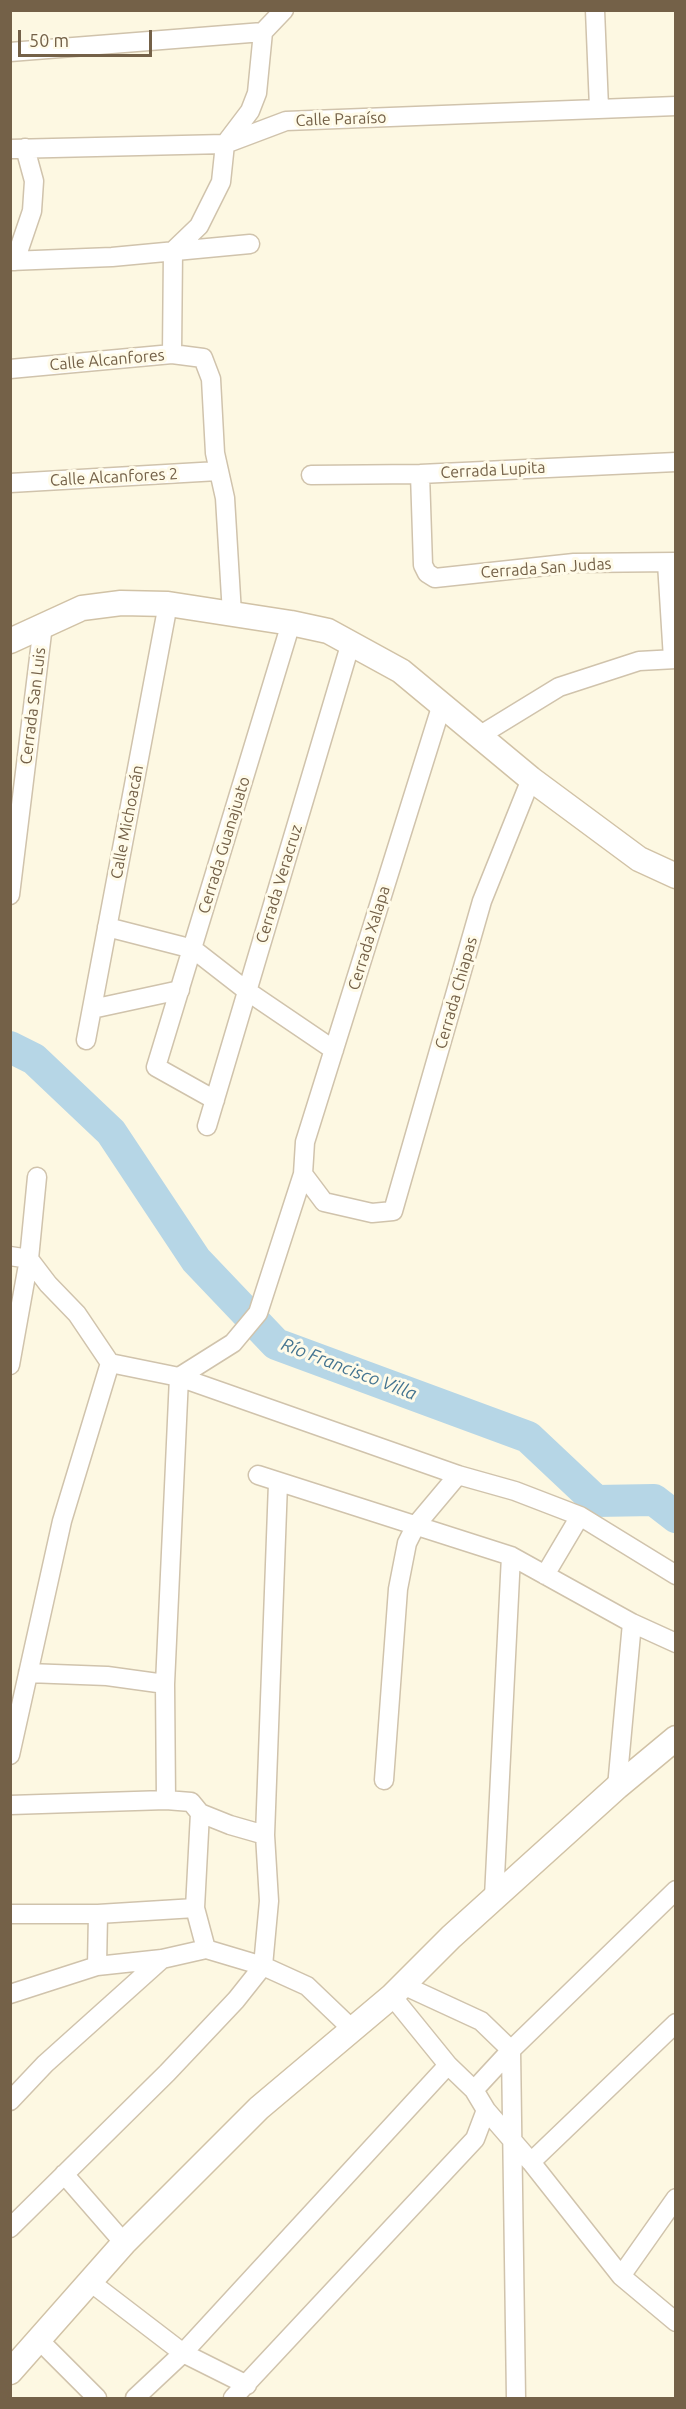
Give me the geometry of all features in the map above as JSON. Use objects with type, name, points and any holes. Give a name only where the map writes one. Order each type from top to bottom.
[{"type":"main road","points":[[10,640],[82,608],[121,603],[168,604],[328,631],[401,671],[531,779],[639,859],[675,876]]},
{"type":"main road","points":[[10,2372],[124,2242],[259,2108],[398,1990],[451,1937],[617,1787],[675,1738]]},
{"type":"street","points":[[172,354],[173,251],[199,226],[221,182],[225,144],[250,111],[257,93],[263,32],[284,10]]},
{"type":"street","points":[[595,10],[599,108]]},
{"type":"street","points":[[10,52],[263,32]]},
{"type":"street","name":"Calle Paraíso","points":[[18,148],[225,144],[286,122],[675,106]]},
{"type":"street","points":[[18,148],[33,181],[33,211],[13,261],[250,244]]},
{"type":"street","name":"Calle Alcanfores","points":[[10,369],[172,354],[203,358],[211,379],[218,471]]},
{"type":"street","name":"Cerrada Lupita","points":[[311,475],[420,474],[675,462]]},
{"type":"street","points":[[218,471],[225,498],[232,614]]},
{"type":"street","name":"Calle Alcanfores 2","points":[[10,483],[218,471]]},
{"type":"street","name":"Cerrada San Judas","points":[[420,474],[423,565],[427,573],[435,578],[574,563],[671,562]]},
{"type":"street","points":[[479,736],[559,687],[639,661],[674,659],[671,562]]},
{"type":"street","name":"Calle Michoacán","points":[[86,1040],[168,604]]},
{"type":"street","name":"Cerrada Guanajuato","points":[[215,1100],[156,1067],[291,623]]},
{"type":"street","name":"Cerrada San Luis","points":[[10,895],[43,625]]},
{"type":"street","name":"Cerrada Veracruz","points":[[207,1126],[351,642]]},
{"type":"street","name":"Cerrada Xalapa","points":[[179,1377],[233,1343],[258,1313],[303,1174],[305,1142],[442,704]]},
{"type":"street","name":"Cerrada Chiapas","points":[[303,1174],[324,1202],[372,1213],[393,1211],[482,901],[531,779]]},
{"type":"street","points":[[108,927],[193,949],[247,991],[334,1050]]},
{"type":"street","points":[[92,1008],[180,990]]},
{"type":"street","points":[[10,1365],[29,1259],[37,1177]]},
{"type":"street","points":[[10,1256],[29,1259],[48,1284],[77,1314],[110,1363],[179,1377],[458,1475],[515,1491],[580,1516],[675,1575]]},
{"type":"street","points":[[10,1755],[62,1521],[110,1363]]},
{"type":"street","points":[[166,1800],[165,1684],[179,1377]]},
{"type":"street","points":[[258,1475],[511,1556],[632,1623],[675,1643]]},
{"type":"street","points":[[384,1780],[398,1588],[407,1543],[416,1525],[458,1475]]},
{"type":"street","points":[[10,2228],[167,2073],[236,2000],[263,1966],[269,1901],[265,1835],[278,1483]]},
{"type":"street","points":[[545,1575],[580,1516]]},
{"type":"street","points":[[494,1898],[511,1556]]},
{"type":"street","points":[[617,1787],[632,1623]]},
{"type":"street","points":[[28,1673],[106,1676],[165,1684]]},
{"type":"street","points":[[10,1805],[166,1800],[191,1803],[200,1813],[265,1835]]},
{"type":"street","points":[[200,1813],[195,1908],[206,1949]]},
{"type":"street","points":[[474,2090],[510,2050],[674,1895]]},
{"type":"street","points":[[10,1914],[98,1914],[195,1908]]},
{"type":"street","points":[[97,1966],[98,1914]]},
{"type":"street","points":[[10,1994],[97,1966],[162,1959],[206,1949],[263,1966],[307,1986],[352,2029]]},
{"type":"street","points":[[10,2101],[45,2064],[162,1959]]},
{"type":"street","points":[[398,1990],[481,2021],[510,2050],[516,2398]]},
{"type":"street","points":[[398,1990],[448,2065],[474,2090],[486,2110],[531,2162],[621,2276],[675,2322]]},
{"type":"street","points":[[531,2162],[675,2023]]},
{"type":"street","points":[[135,2398],[183,2353],[448,2065]]},
{"type":"street","points":[[233,2398],[476,2139],[486,2110]]},
{"type":"street","points":[[64,2174],[124,2242]]},
{"type":"street","points":[[621,2276],[675,2198]]},
{"type":"street","points":[[89,2281],[183,2353],[247,2385]]},
{"type":"street","points":[[39,2340],[97,2398]]},
{"type":"waterway","name":"Río Francisco Villa","points":[[10,1047],[34,1059],[111,1132],[196,1260],[276,1344],[528,1437],[596,1501],[654,1500],[676,1517]]}]
